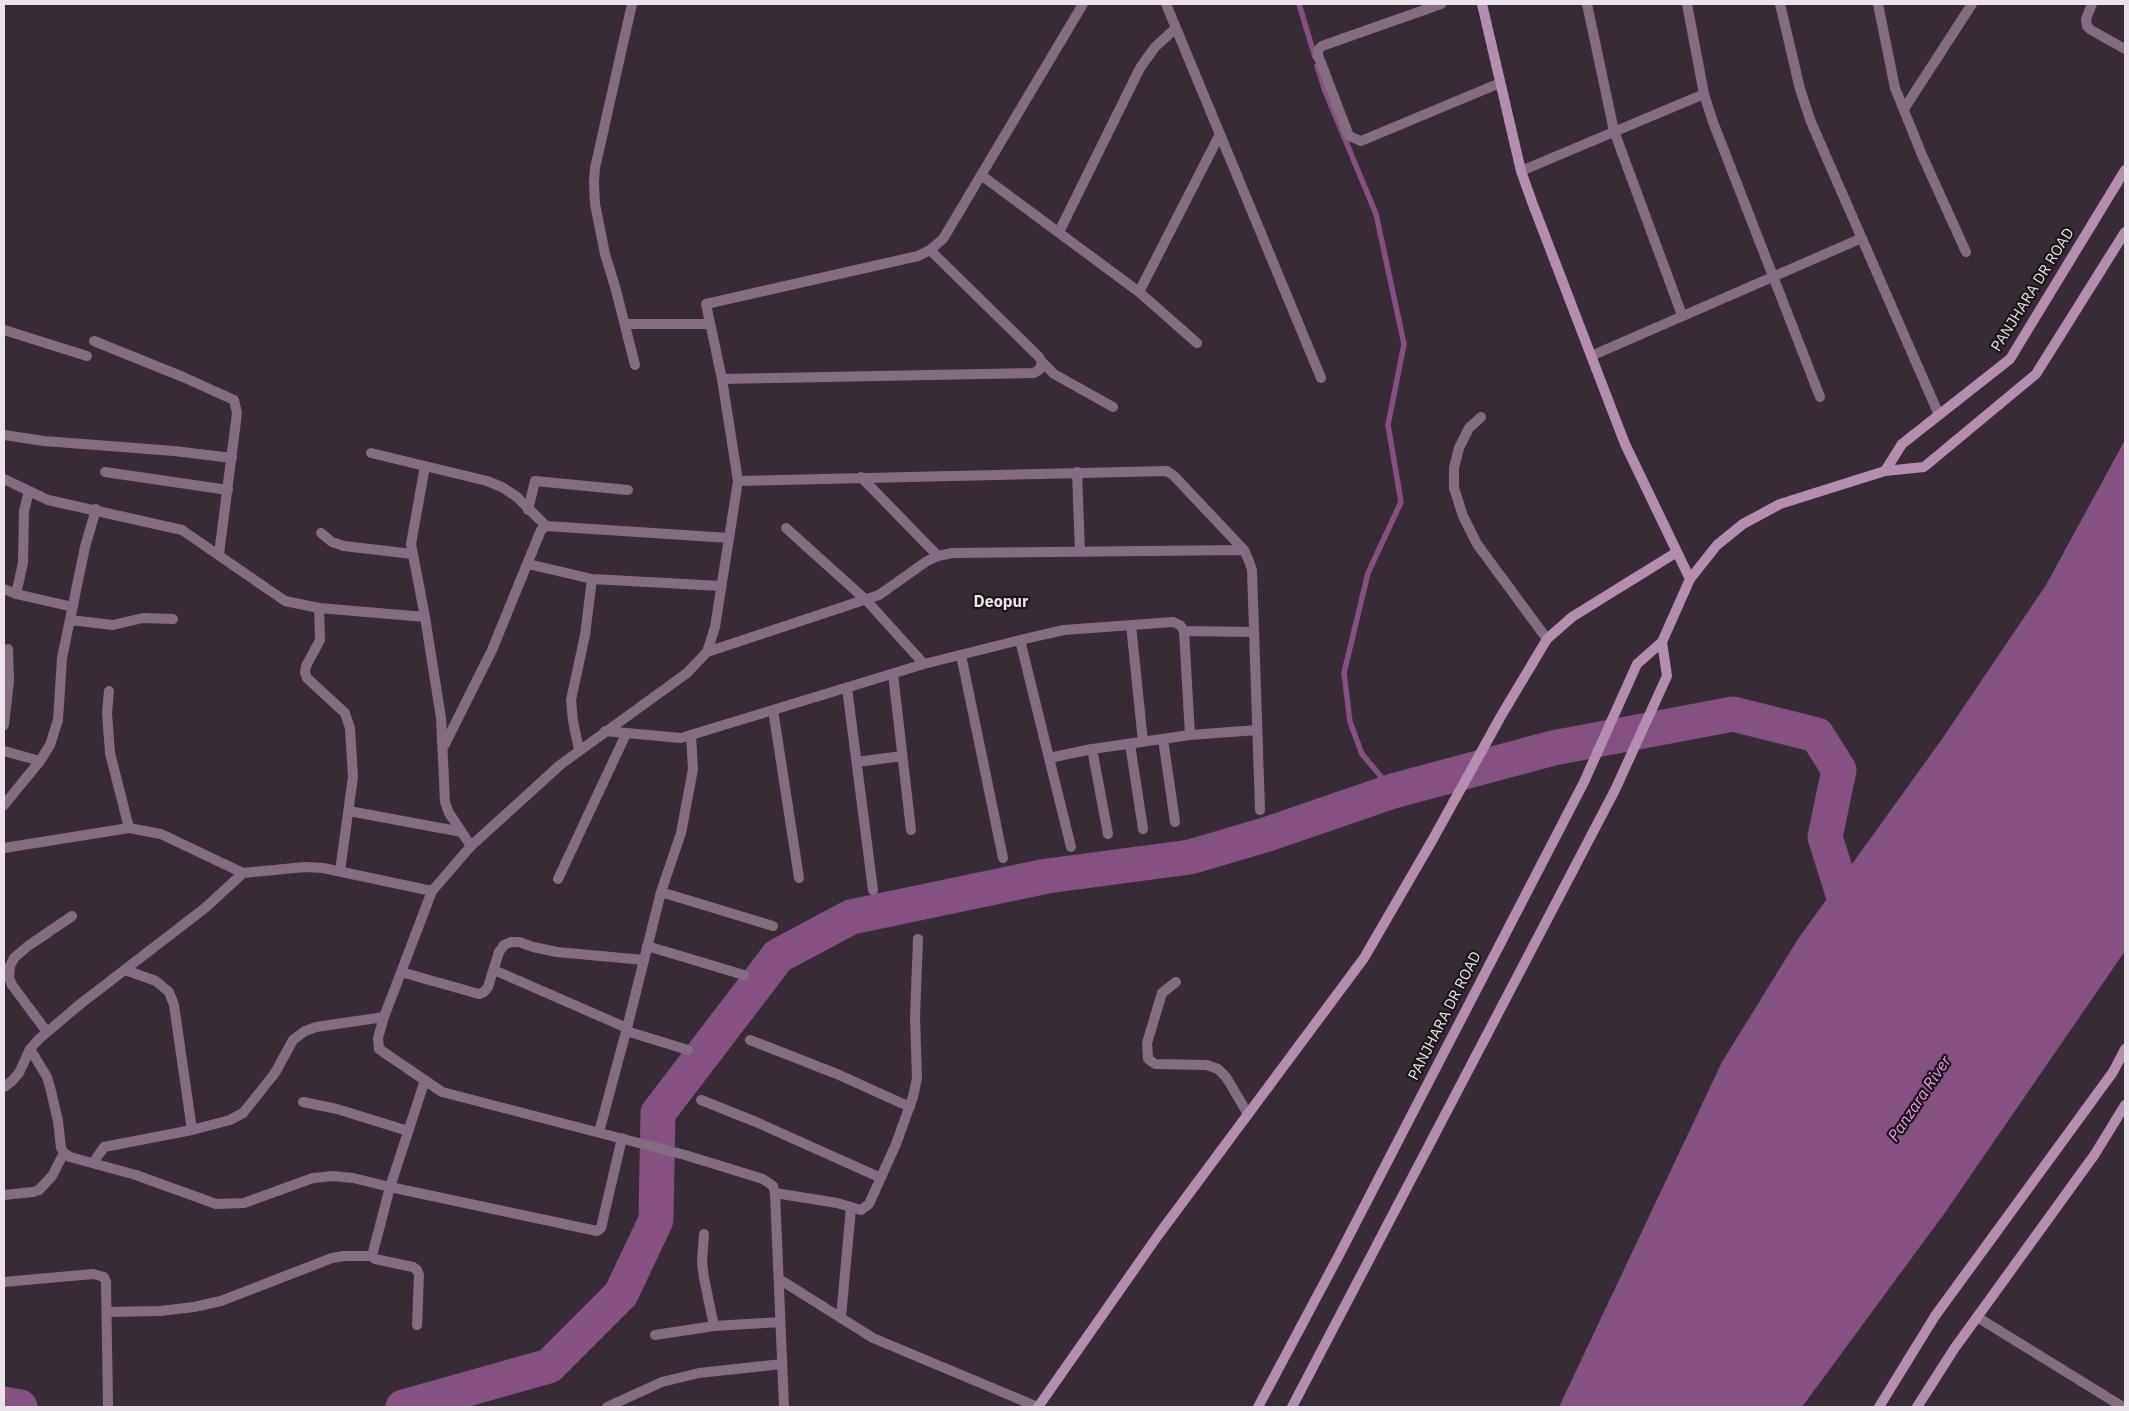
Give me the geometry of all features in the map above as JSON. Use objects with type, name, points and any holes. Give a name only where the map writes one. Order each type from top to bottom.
[{"type":"street","points":[[632,4],[595,168],[594,182],[595,204],[605,254],[635,365]]},
{"type":"street","points":[[784,1407],[775,1193],[773,1186],[763,1179],[685,1155],[442,1092],[379,1050],[378,1038],[384,1017],[432,891],[471,846],[560,765],[687,673],[707,652],[715,627],[738,480],[722,379],[706,304],[918,256],[930,250],[943,239],[1083,4]]},
{"type":"street","points":[[1166,4],[1321,378]]},
{"type":"street","points":[[1441,4],[1322,46],[1318,50],[1318,55],[1349,136],[1361,141],[1500,83]]},
{"type":"street","points":[[1482,4],[1521,171],[1625,444],[1690,579]]},
{"type":"street","points":[[1587,4],[1614,131],[1682,315]]},
{"type":"street","points":[[1687,4],[1704,94],[1732,175],[1820,397]]},
{"type":"street","points":[[1780,4],[1800,89],[1811,122],[1939,415]]},
{"type":"street","points":[[1878,4],[1896,88],[1966,252]]},
{"type":"street","points":[[1904,109],[1972,4]]},
{"type":"street","points":[[2092,4],[2086,19],[2087,26],[2125,49]]},
{"type":"street","points":[[1059,232],[1140,68],[1155,47],[1176,28]]},
{"type":"street","points":[[1521,171],[1704,94]]},
{"type":"street","points":[[1139,292],[1220,134]]},
{"type":"street","name":"PANJHARA DR ROAD","points":[[1885,471],[1902,444],[2010,359],[2125,170]]},
{"type":"street","points":[[981,175],[1139,292],[1198,344]]},
{"type":"street","name":"PANJHARA DR ROAD","points":[[1258,1407],[1338,1257],[1584,782],[1637,664],[1662,642],[1690,579],[1717,545],[1743,524],[1780,504],[1885,471],[1924,466],[2036,374],[2125,232]]},
{"type":"street","points":[[1591,356],[1862,238]]},
{"type":"street","points":[[930,250],[1039,356],[1042,362],[1054,374],[1113,407]]},
{"type":"street","points":[[625,324],[710,324]]},
{"type":"street","points":[[4,330],[88,356]]},
{"type":"street","points":[[94,341],[234,400],[237,413],[219,554]]},
{"type":"street","points":[[722,379],[1034,373],[1040,369],[1042,362]]},
{"type":"street","points":[[1481,417],[1469,428],[1459,448],[1454,468],[1454,488],[1462,516],[1477,544],[1547,639]]},
{"type":"street","points":[[4,435],[44,441],[174,451],[232,458]]},
{"type":"street","points":[[371,453],[487,481],[502,487],[516,497],[546,526],[729,538]]},
{"type":"street","points":[[425,466],[413,528],[412,554],[425,617],[441,718],[445,802],[449,812],[471,846]]},
{"type":"street","points":[[738,480],[1167,471],[1174,476],[1244,550],[1252,570],[1260,810]]},
{"type":"street","points":[[105,472],[228,490]]},
{"type":"street","points":[[1077,472],[1080,552]]},
{"type":"street","points":[[861,477],[938,556]]},
{"type":"street","points":[[528,510],[535,481],[628,490]]},
{"type":"street","points":[[5,483],[48,500],[96,509],[182,530],[285,601],[319,608],[425,617]]},
{"type":"street","points":[[16,594],[23,563],[24,517],[29,491]]},
{"type":"street","points":[[4,804],[40,761],[50,745],[58,720],[62,658],[85,547],[96,509]]},
{"type":"street","points":[[443,747],[492,650],[541,530],[546,526]]},
{"type":"street","points":[[786,528],[866,600],[924,664]]},
{"type":"street","points":[[320,533],[332,542],[344,546],[412,554]]},
{"type":"street","points":[[707,652],[879,595],[927,561],[952,553],[1244,550]]},
{"type":"street","points":[[778,1279],[873,1338],[1038,1407],[1159,1234],[1364,958],[1501,716],[1547,639],[1572,617],[1677,552]]},
{"type":"street","points":[[528,564],[592,579],[721,586]]},
{"type":"street","points":[[579,750],[573,721],[572,700],[585,635],[592,579]]},
{"type":"street","points":[[4,589],[16,594],[73,607]]},
{"type":"street","points":[[319,608],[320,640],[306,666],[305,672],[307,678],[348,718],[353,777],[350,811],[340,871]]},
{"type":"street","points":[[70,620],[114,625],[143,618],[173,618]]},
{"type":"street","points":[[605,731],[680,738],[924,664],[1020,640],[1064,630],[1173,622],[1180,625],[1184,631],[1190,735]]},
{"type":"street","points":[[1131,625],[1143,742]]},
{"type":"street","points":[[1184,631],[1254,632]]},
{"type":"street","points":[[1020,640],[1071,847]]},
{"type":"street","points":[[1292,1407],[1615,790],[1667,676],[1662,642]]},
{"type":"street","points":[[4,725],[9,681],[8,649]]},
{"type":"street","points":[[961,655],[1003,858]]},
{"type":"street","points":[[893,674],[911,830]]},
{"type":"street","points":[[847,688],[873,890]]},
{"type":"street","points":[[109,691],[107,713],[110,753],[129,828]]},
{"type":"street","points":[[774,710],[799,878]]},
{"type":"street","points":[[1049,758],[1092,749],[1190,735],[1257,730]]},
{"type":"street","points":[[558,879],[626,734]]},
{"type":"street","points":[[599,1132],[661,892],[680,833],[692,769],[691,735]]},
{"type":"street","points":[[1163,739],[1175,822]]},
{"type":"street","points":[[1130,744],[1143,829]]},
{"type":"street","points":[[1092,749],[1108,834]]},
{"type":"street","points":[[4,751],[40,761]]},
{"type":"street","points":[[856,762],[902,756]]},
{"type":"street","points":[[350,811],[462,832]]},
{"type":"street","points":[[4,848],[129,828],[161,834],[243,873],[305,867],[340,871],[432,891]]},
{"type":"street","points":[[4,1087],[19,1073],[30,1049],[47,1032],[205,908],[243,873]]},
{"type":"street","points":[[661,892],[773,926]]},
{"type":"street","points":[[47,1032],[12,985],[9,977],[10,966],[14,958],[28,946],[72,916]]},
{"type":"street","points":[[775,1193],[837,1203],[861,1210],[866,1208],[881,1178],[910,1107],[917,1078],[915,1017],[918,939]]},
{"type":"street","points":[[401,972],[479,994],[488,987],[499,952],[504,945],[510,942],[519,942],[557,952],[644,960]]},
{"type":"street","points":[[647,946],[744,975]]},
{"type":"street","points":[[125,970],[156,981],[169,992],[174,1005],[192,1130]]},
{"type":"street","points":[[494,970],[627,1029],[688,1050]]},
{"type":"street","points":[[1176,982],[1162,993],[1147,1043],[1146,1052],[1148,1059],[1155,1064],[1207,1065],[1218,1069],[1226,1077],[1248,1114]]},
{"type":"street","points":[[93,1163],[104,1147],[192,1130],[230,1120],[242,1113],[275,1073],[293,1040],[305,1031],[316,1027],[384,1017]]},
{"type":"street","points":[[750,1040],[837,1074],[910,1107]]},
{"type":"street","points":[[30,1049],[46,1077],[51,1091],[58,1121],[61,1148],[64,1153],[136,1175],[216,1204],[244,1203],[313,1178],[333,1176],[353,1178],[597,1231],[601,1228],[622,1138]]},
{"type":"street","points":[[1879,1407],[1936,1316],[2113,1072],[2125,1049]]},
{"type":"street","points":[[372,1256],[390,1187],[425,1080]]},
{"type":"street","points":[[701,1100],[756,1122],[881,1178]]},
{"type":"street","points":[[303,1102],[337,1109],[408,1132]]},
{"type":"street","points":[[1918,1407],[1954,1349],[2095,1154],[2125,1105]]},
{"type":"street","points":[[4,1195],[39,1190],[52,1176],[64,1153]]},
{"type":"street","points":[[841,1317],[851,1208]]},
{"type":"street","points":[[704,1234],[702,1262],[714,1326]]},
{"type":"street","points":[[107,1312],[160,1311],[194,1307],[221,1301],[332,1258],[372,1256],[375,1259],[413,1267],[417,1270],[419,1275],[417,1325]]},
{"type":"street","points":[[4,1282],[104,1276],[107,1312],[108,1407]]},
{"type":"street","points":[[1977,1317],[2123,1407]]},
{"type":"street","points":[[656,1335],[714,1326],[780,1322]]},
{"type":"street","points":[[607,1407],[662,1382],[699,1373],[782,1364]]},
{"type":"water","name":"Panzara River","points":[[2125,440],[2125,951],[1944,1214],[1802,1407],[1559,1407],[1722,1062],[1798,939],[1942,739],[2046,585]]},
{"type":"waterway","points":[[1299,4],[1315,57]]},
{"type":"waterway","points":[[1317,66],[1325,91],[1376,214],[1404,344],[1388,425],[1401,502],[1368,573],[1344,673],[1350,722],[1362,754],[1393,791]]},
{"type":"waterway","points":[[403,1407],[549,1366],[621,1294],[656,1220],[658,1113],[778,956],[851,917],[1047,876],[1190,857],[1268,834],[1393,791],[1553,748],[1733,714],[1817,735],[1839,770],[1825,837],[1853,926]]},
{"type":"waterway","points":[[4,1404],[20,1407]]},
{"type":"district","name":"Deopur","points":[[1001,602]]}]
